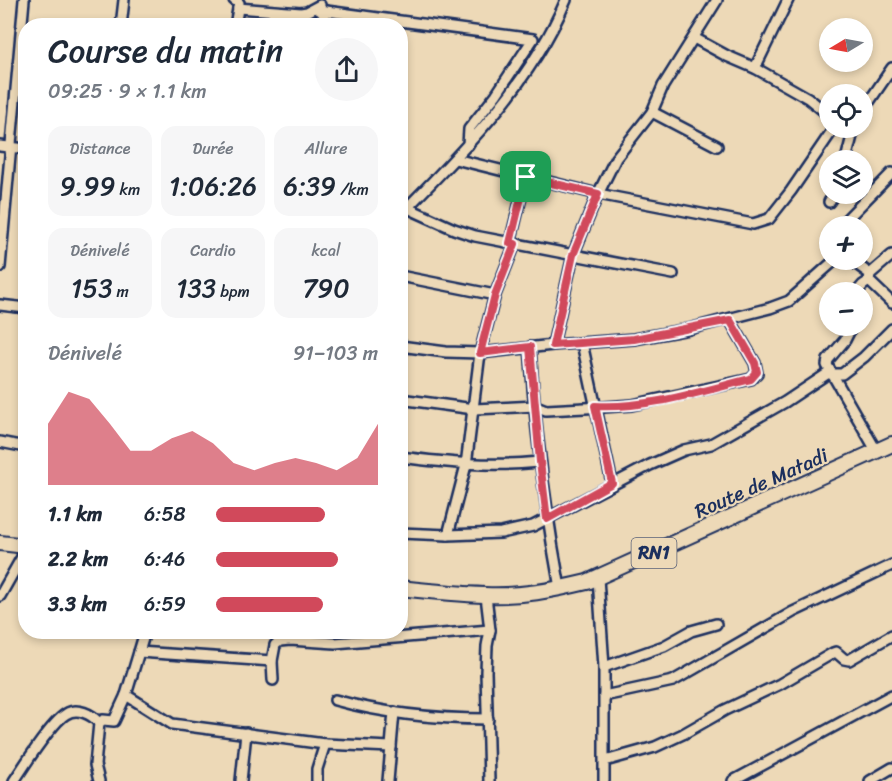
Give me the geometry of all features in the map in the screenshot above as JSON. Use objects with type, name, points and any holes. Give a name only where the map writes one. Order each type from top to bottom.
[{"type":"highway","name":"Route de Matadi","points":[[408,589],[486,596],[508,595],[560,588],[598,578],[892,444]]},
{"type":"highway","points":[[0,543],[18,546]]},
{"type":"street","points":[[22,18],[24,0]]},
{"type":"street","points":[[122,18],[124,0]]},
{"type":"street","points":[[566,0],[544,44],[520,82],[468,145],[410,206],[412,210],[454,229],[513,244],[673,274]]},
{"type":"street","points":[[553,345],[573,255],[598,194],[616,158],[652,112],[663,86],[717,0]]},
{"type":"street","points":[[755,68],[788,0]]},
{"type":"street","points":[[236,4],[301,13],[320,5],[401,18]]},
{"type":"street","points":[[408,19],[533,39],[496,95],[469,129],[468,145]]},
{"type":"street","points":[[694,38],[755,68],[808,98],[819,107]]},
{"type":"street","points":[[0,267],[18,68]]},
{"type":"street","points":[[873,96],[892,68]]},
{"type":"street","points":[[652,112],[717,146]]},
{"type":"street","points":[[455,159],[598,194],[747,223],[769,219],[827,138]]},
{"type":"street","points":[[0,146],[18,148]]},
{"type":"street","points":[[850,216],[892,173]]},
{"type":"street","points":[[448,535],[466,465],[480,353],[495,295],[513,244],[526,177]]},
{"type":"street","points":[[865,282],[892,255]]},
{"type":"street","points":[[408,347],[446,352],[480,353],[634,339],[730,320],[770,308],[789,301],[824,270]]},
{"type":"street","points":[[862,270],[892,303]]},
{"type":"street","points":[[408,278],[495,295]]},
{"type":"street","points":[[0,305],[18,307]]},
{"type":"street","points":[[408,400],[474,409],[536,406],[546,410],[632,405],[751,379],[757,372],[755,363],[730,320]]},
{"type":"street","points":[[408,533],[448,535],[501,533],[533,526],[612,483],[684,450],[711,444],[785,402],[827,374],[842,374],[864,357],[892,329]]},
{"type":"street","points":[[847,336],[828,360],[831,374],[877,452]]},
{"type":"street","points":[[582,343],[612,483]]},
{"type":"street","points":[[530,347],[547,519],[560,588]]},
{"type":"street","points":[[0,442],[18,445]]},
{"type":"street","points":[[408,458],[466,465],[540,462]]},
{"type":"street","points":[[0,596],[18,563]]},
{"type":"street","points":[[604,696],[674,681],[793,612],[892,565]]},
{"type":"street","points":[[598,578],[604,667],[604,781]]},
{"type":"street","points":[[486,596],[490,630],[486,664],[489,781]]},
{"type":"street","points":[[604,667],[664,646],[691,631],[716,624]]},
{"type":"street","points":[[408,637],[490,630]]},
{"type":"street","points":[[605,760],[664,743],[780,684],[833,653],[836,652],[849,660],[892,635]]},
{"type":"street","points":[[99,723],[103,720],[114,721],[126,695],[143,639]]},
{"type":"street","points":[[273,680],[272,661],[275,645],[280,641],[335,643],[383,639]]},
{"type":"street","points":[[140,652],[272,661]]},
{"type":"street","points":[[734,781],[892,694]]},
{"type":"street","points":[[126,695],[172,724],[325,744],[391,747]]},
{"type":"street","points":[[335,700],[366,709],[443,719],[488,719]]},
{"type":"street","points":[[388,781],[394,711]]},
{"type":"street","points":[[14,781],[45,737],[66,714],[75,712],[93,715],[99,723],[97,780]]},
{"type":"street","points":[[241,781],[246,733]]},
{"type":"street","points":[[317,781],[317,769],[325,744]]},
{"type":"street","points":[[870,781],[892,768]]},
{"type":"route","points":[[526,177],[598,194],[573,255],[553,345],[634,339],[730,320],[755,363],[757,372],[751,379],[672,397],[632,405],[595,406],[612,483],[547,519],[530,347],[480,353],[495,295],[515,244],[510,243],[526,177]]}]
